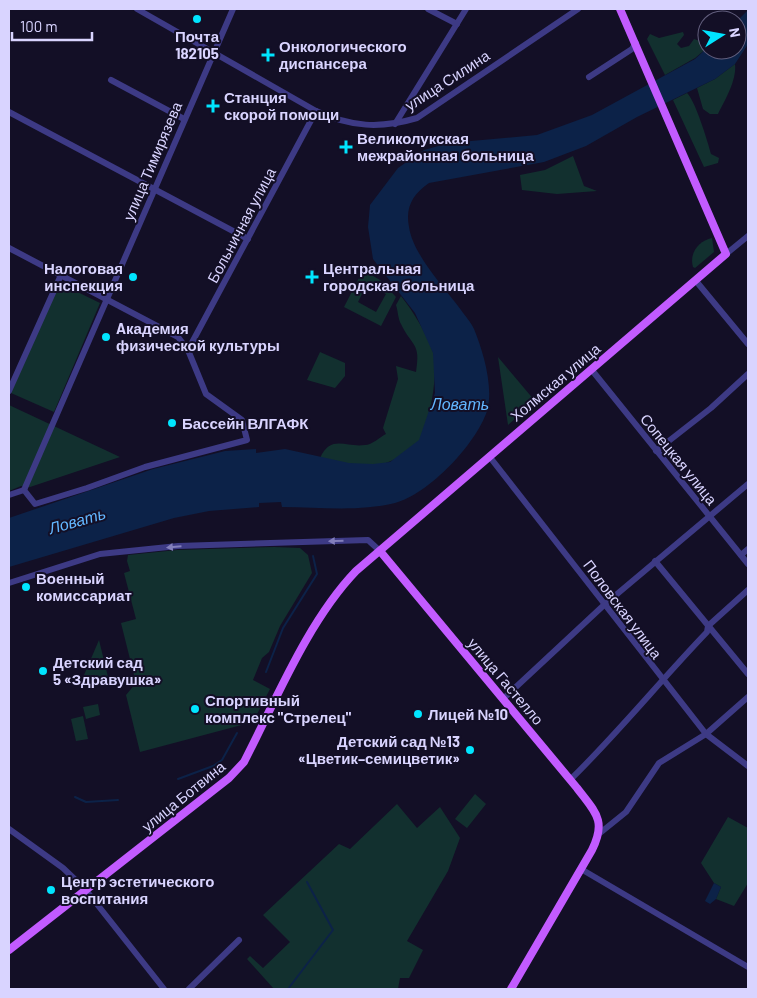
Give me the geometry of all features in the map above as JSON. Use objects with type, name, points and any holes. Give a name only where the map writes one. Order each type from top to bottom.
[{"type":"main road","points":[[620,9],[726,254]]},
{"type":"main road","name":"Холмская улица","points":[[380,551],[726,254]]},
{"type":"main road","name":"улица Гастелло","points":[[380,551],[570,780],[594,812],[600,834]]},
{"type":"main road","name":"улица Ботвина","points":[[9,950],[218,787],[244,762],[312,632],[338,590],[380,551]]},
{"type":"main road","points":[[511,989],[600,834]]},
{"type":"street","name":"улица Силина","points":[[137,9],[316,111],[338,121],[358,124],[396,124],[417,118],[578,9]]},
{"type":"street","name":"улица Тимирязева","points":[[24,490],[233,9]]},
{"type":"street","points":[[428,9],[457,24]]},
{"type":"street","points":[[396,124],[466,9]]},
{"type":"street","points":[[589,77],[632,49],[636,43]]},
{"type":"street","points":[[112,80],[184,119]]},
{"type":"street","name":"Больничная улица","points":[[188,350],[316,111]]},
{"type":"street","points":[[9,112],[248,239]]},
{"type":"street","name":"Холмская улица","points":[[726,254],[748,236]]},
{"type":"street","points":[[9,248],[178,338],[188,350],[206,394],[242,420],[247,440],[147,466],[87,488],[35,504],[24,490],[9,495]]},
{"type":"street","points":[[9,391],[61,275]]},
{"type":"street","points":[[696,281],[748,344]]},
{"type":"street","name":"Сопецкая улица","points":[[591,369],[748,564]]},
{"type":"street","points":[[656,451],[711,408],[748,374]]},
{"type":"street","name":"Половская улица","points":[[489,456],[706,734],[748,766]]},
{"type":"street","points":[[503,699],[604,605],[748,484]]},
{"type":"street","points":[[9,582],[100,554],[178,546],[368,540],[380,551]]},
{"type":"street","points":[[741,555],[748,549]]},
{"type":"street","points":[[655,562],[748,674]]},
{"type":"street","points":[[570,780],[615,735],[662,679],[707,632],[708,626],[748,590]]},
{"type":"street","points":[[600,834],[626,812],[659,763],[706,734],[748,697]]},
{"type":"street","points":[[9,829],[63,868],[85,889],[164,989]]},
{"type":"street","points":[[581,870],[748,967]]},
{"type":"street","points":[[189,989],[239,940]]},
{"type":"green space","points":[[683,32],[684,35],[677,44],[681,48],[689,46],[694,39],[697,40],[697,56],[665,75],[647,39],[650,34],[659,38]]},
{"type":"green space","points":[[735,64],[734,77],[724,103],[718,114],[710,114],[703,109],[697,88],[715,79]]},
{"type":"green space","points":[[687,93],[697,112],[711,154],[719,158],[718,163],[704,167],[673,100]]},
{"type":"green space","points":[[573,156],[584,186],[597,191],[557,194],[522,190],[520,175],[545,170]]},
{"type":"green space","points":[[712,238],[714,252],[695,268],[693,267],[692,257],[696,249],[703,242]]},
{"type":"green space","points":[[363,270],[380,280],[396,297],[381,326],[344,307]],"holes":[[[367,284],[386,294],[376,312],[358,302]]]},
{"type":"green space","points":[[59,283],[100,303],[54,412],[11,393]]},
{"type":"green space","points":[[401,296],[423,330],[435,361],[430,410],[427,423],[419,441],[402,455],[383,464],[365,465],[320,458],[329,446],[334,444],[368,445],[386,434],[383,428],[398,379],[396,366],[416,372],[416,350],[400,322],[396,305]]},
{"type":"green space","points":[[320,352],[345,363],[345,376],[335,388],[307,380]]},
{"type":"green space","points":[[498,357],[535,401],[508,425]]},
{"type":"green space","points":[[9,405],[120,457],[30,487],[21,486],[9,491]]},
{"type":"green space","points":[[300,548],[308,555],[312,573],[280,626],[269,652],[262,658],[253,680],[270,689],[253,722],[140,752],[126,695],[136,683],[121,623],[136,619],[124,573],[130,571],[127,561],[128,555],[177,550]]},
{"type":"green space","points":[[99,640],[108,677],[95,680],[84,675]]},
{"type":"green space","points":[[98,704],[100,715],[86,719],[83,707]]},
{"type":"green space","points":[[83,716],[88,739],[76,741],[71,719]]},
{"type":"green space","points":[[475,794],[486,804],[467,828],[455,819]]},
{"type":"green space","points":[[397,804],[417,828],[440,807],[460,838],[448,871],[407,941],[423,950],[409,978],[400,978],[398,989],[274,989],[247,959],[250,956],[263,968],[290,942],[263,915],[339,844],[350,849]]},
{"type":"green space","points":[[728,817],[748,828],[748,883],[734,906],[716,899],[721,887],[714,883],[701,863]]},
{"type":"water","name":"Ловать","points":[[748,10],[747,46],[747,11]]},
{"type":"water","name":"Ловать","points":[[697,57],[697,60],[738,60],[715,79],[637,117],[586,146],[544,162],[429,183],[411,202],[408,220],[412,238],[430,271],[473,326],[484,358],[489,391],[487,411],[473,438],[450,466],[436,479],[408,498],[381,506],[338,508],[282,507],[281,502],[259,503],[259,507],[209,511],[174,518],[9,567],[9,518],[153,469],[225,451],[256,449],[256,453],[285,449],[349,463],[373,464],[390,462],[419,440],[435,393],[433,353],[415,313],[373,259],[368,227],[370,205],[398,168],[424,150],[449,143],[537,135],[592,115]]},
{"type":"water","points":[[714,883],[721,887],[716,899],[710,904],[705,901]]},
{"type":"waterway","points":[[266,672],[283,628],[317,574],[313,556]]},
{"type":"waterway","points":[[178,779],[213,766],[222,760],[237,733]]},
{"type":"waterway","points":[[75,797],[86,802],[118,800]]},
{"type":"waterway","points":[[288,989],[333,930],[307,882]]},
{"type":"place","name":"Почта 182105","points":[[197,19]]},
{"type":"place","name":"Онкологического диспансера","points":[[268,55]]},
{"type":"place","name":"Станция скорой помощи","points":[[213,106]]},
{"type":"place","name":"Великолукская межрайонная больница","points":[[346,147]]},
{"type":"place","name":"Налоговая инспекция","points":[[133,277]]},
{"type":"place","name":"Центральная городская больница","points":[[312,277]]},
{"type":"place","name":"Aкадемия физической культуры","points":[[106,337]]},
{"type":"place","name":"Бассейн ВЛГАФК","points":[[172,423]]},
{"type":"place","name":"Военный комиссариат","points":[[26,587]]},
{"type":"place","name":"Детский сад 5 «Здравушка»","points":[[43,671]]},
{"type":"place","name":"Спортивный комплекс \"Стрелец\"","points":[[195,709]]},
{"type":"place","name":"Лицей №10","points":[[418,714]]},
{"type":"place","name":"Детский сад №13 «Цветик–семицветик»","points":[[470,750]]},
{"type":"place","name":"Центр эстетического воспитания","points":[[51,890]]}]
